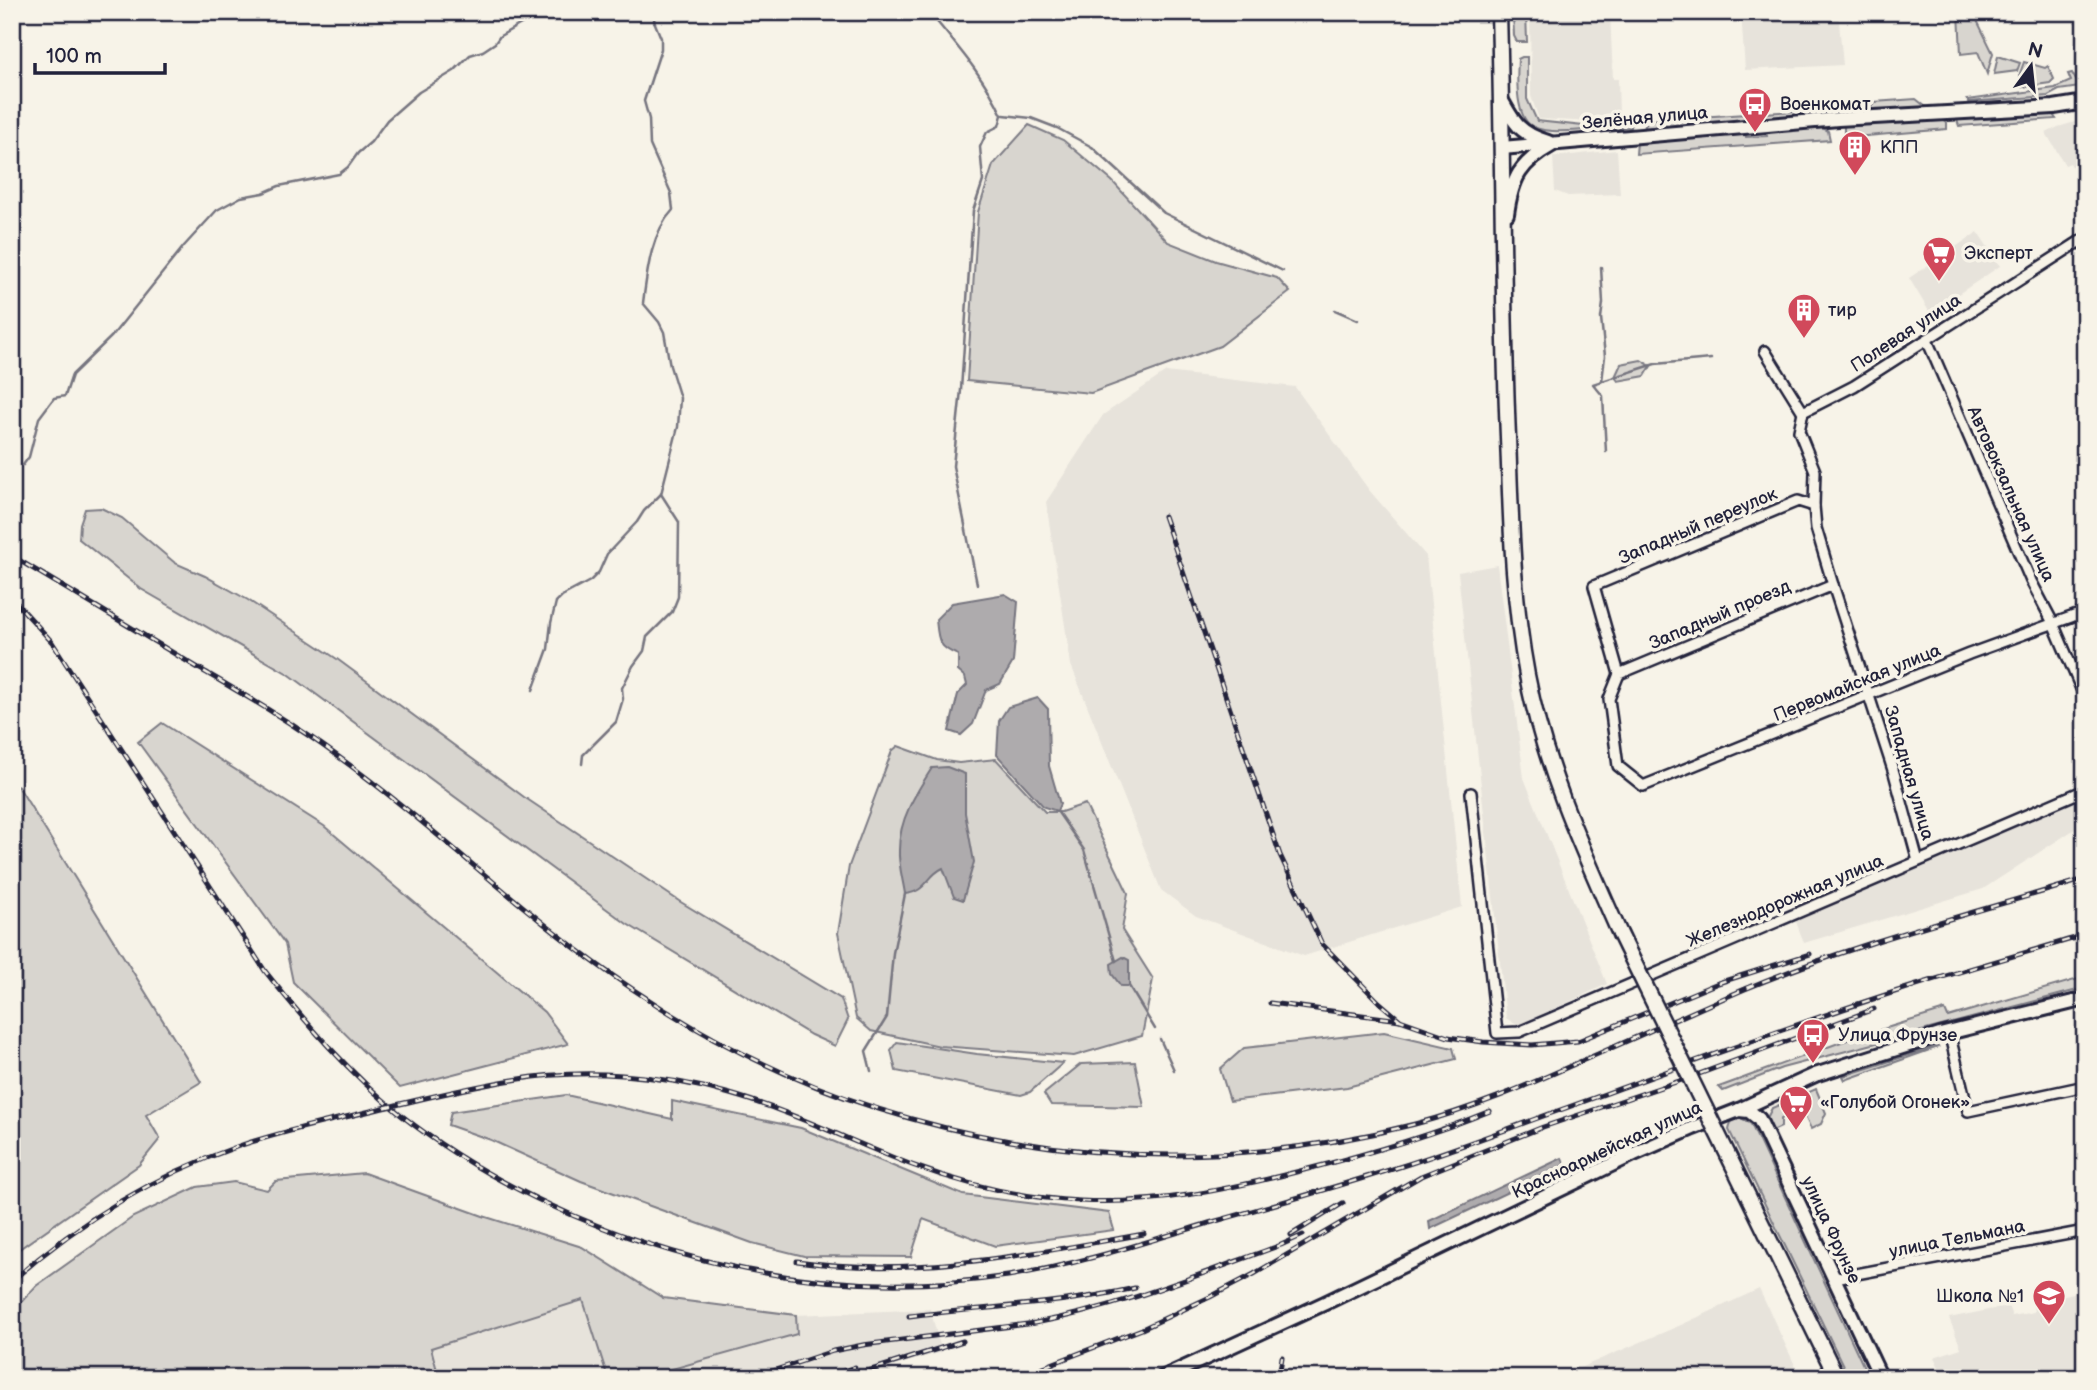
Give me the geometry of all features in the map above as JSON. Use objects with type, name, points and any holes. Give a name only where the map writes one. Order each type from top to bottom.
[{"type":"highway","points":[[1499,12],[1511,520],[1517,603],[1527,675],[1545,750],[1573,829],[1620,934],[1838,1378]]},
{"type":"main road","points":[[1501,99],[1520,129],[1555,144]]},
{"type":"main road","name":"Зелёная улица","points":[[1502,148],[1838,119],[2054,107],[2085,102]]},
{"type":"main road","points":[[1504,242],[1514,181],[1528,161],[1555,144]]},
{"type":"main road","name":"Красноармейская улица","points":[[1162,1378],[1325,1303],[1634,1154],[1824,1071],[1949,1032],[2085,999]]},
{"type":"main road","points":[[1739,1110],[1749,1111],[1759,1119],[1763,1106],[1776,1093]]},
{"type":"main road","name":"улица Фрунзе","points":[[1759,1119],[1881,1378]]},
{"type":"street","name":"Полевая улица","points":[[1803,412],[1854,386],[2084,241]]},
{"type":"street","name":"Автовокзальная улица","points":[[1927,340],[2031,581],[2085,698]]},
{"type":"street","points":[[1765,351],[1803,412]]},
{"type":"street","name":"Западная улица","points":[[1803,412],[1799,431],[1815,471],[1816,528],[1894,773],[1918,861]]},
{"type":"street","name":"Западный переулок","points":[[1619,674],[1594,586],[1798,501],[1814,506]]},
{"type":"street","name":"Западный проезд","points":[[1619,674],[1833,585]]},
{"type":"street","name":"Первомайская улица","points":[[1619,674],[1609,699],[1618,766],[1643,786],[1969,654],[2085,612]]},
{"type":"street","name":"Железнодорожная улица","points":[[1471,793],[1497,1033],[1519,1032],[2085,790]]},
{"type":"street","points":[[1949,1032],[1968,1111],[2085,1086]]},
{"type":"street","name":"улица Тельмана","points":[[1835,1278],[2085,1231]]},
{"type":"shaded area","points":[[1513,12],[1526,12],[1527,42],[1517,42],[1514,36]]},
{"type":"shaded area","points":[[1530,12],[1610,12],[1613,79],[1618,79],[1619,116],[1593,117],[1592,122],[1539,119],[1531,96]]},
{"type":"shaded area","points":[[1741,12],[1838,12],[1843,65],[1745,70]]},
{"type":"shaded area","points":[[1959,12],[1973,12],[1993,53],[1987,74],[1978,52],[1961,54]]},
{"type":"shaded area","points":[[1998,56],[2020,63],[2017,71],[1994,74]]},
{"type":"shaded area","points":[[1527,57],[1527,99],[1537,121],[1583,126],[1584,130],[1547,131],[1529,124],[1521,111],[1518,93],[1518,59]]},
{"type":"shaded area","points":[[2024,62],[2045,68],[2048,66],[2054,79],[2050,83],[2022,87],[2020,73]]},
{"type":"shaded area","points":[[2072,73],[2080,87],[2059,90],[2048,96],[1967,100],[2055,88],[2071,81],[2068,74]]},
{"type":"shaded area","points":[[1916,99],[1926,107],[1868,112],[1874,102]]},
{"type":"shaded area","points":[[1829,109],[1832,113],[1644,128],[1648,120]]},
{"type":"shaded area","points":[[2051,112],[2056,119],[1959,126],[1956,117]]},
{"type":"shaded area","points":[[1940,118],[1947,123],[1947,129],[1844,138],[1844,126]]},
{"type":"shaded area","points":[[2085,119],[2085,190],[2070,163],[2065,165],[2046,133]]},
{"type":"shaded area","points":[[1632,121],[1631,127],[1598,130],[1596,124]]},
{"type":"shaded area","points":[[1029,125],[1063,140],[1112,181],[1168,242],[1216,261],[1277,278],[1290,292],[1220,346],[1091,393],[967,381],[978,212],[993,165]]},
{"type":"shaded area","points":[[1819,126],[1828,131],[1830,140],[1636,154],[1637,142],[1745,131],[1746,137],[1767,136],[1766,130]]},
{"type":"shaded area","points":[[1617,150],[1620,194],[1568,196],[1555,191],[1553,157]]},
{"type":"shaded area","points":[[1978,232],[2000,266],[1930,313],[1909,278]]},
{"type":"shaded area","points":[[1641,360],[1651,366],[1645,376],[1618,381],[1615,377],[1621,364]]},
{"type":"shaded area","points":[[1166,372],[1295,387],[1369,490],[1426,556],[1462,907],[1304,956],[1196,916],[1161,890],[1071,665],[1046,502],[1103,415]]},
{"type":"shaded area","points":[[101,508],[122,518],[175,563],[248,600],[337,659],[524,797],[679,901],[841,999],[848,1020],[835,1046],[811,1035],[627,924],[290,675],[141,589],[79,539],[85,509]]},
{"type":"shaded area","points":[[1497,565],[1524,778],[1607,984],[1518,1026],[1506,1018],[1458,572]]},
{"type":"shaded area","points":[[1005,594],[1018,602],[1013,662],[1000,684],[986,690],[973,724],[961,735],[949,731],[958,694],[967,685],[965,677],[958,671],[958,655],[946,649],[940,642],[936,619],[952,603]]},
{"type":"shaded area","points":[[1038,698],[1048,709],[1049,766],[1060,804],[1057,811],[1044,807],[997,755],[999,721],[1008,707]]},
{"type":"shaded area","points":[[162,723],[324,826],[544,1012],[568,1044],[400,1088],[293,982],[285,944],[138,742]]},
{"type":"shaded area","points":[[898,746],[937,760],[959,763],[996,759],[1045,812],[1061,812],[1085,804],[1128,893],[1122,930],[1153,979],[1142,1036],[1074,1056],[940,1046],[871,1031],[856,1018],[838,933],[849,866],[892,751]]},
{"type":"shaded area","points":[[947,767],[965,774],[965,813],[974,862],[963,900],[954,897],[943,868],[918,890],[905,894],[899,861],[902,828],[915,797],[932,768]]},
{"type":"shaded area","points":[[18,786],[201,1082],[146,1115],[160,1139],[139,1165],[12,1254],[12,792]]},
{"type":"shaded area","points":[[2080,797],[2085,801],[2085,846],[2075,829],[1983,889],[1804,943],[1795,919]]},
{"type":"shaded area","points":[[1123,957],[1129,960],[1129,986],[1121,986],[1112,974],[1111,964]]},
{"type":"shaded area","points":[[2085,977],[2085,988],[1782,1068],[1723,1091],[1719,1087],[1844,1041],[1945,1010],[1948,1017]]},
{"type":"shaded area","points":[[1384,1032],[1453,1048],[1456,1059],[1347,1087],[1230,1101],[1220,1069],[1244,1048]]},
{"type":"shaded area","points":[[897,1042],[1063,1063],[1030,1092],[1021,1095],[896,1071],[891,1050]]},
{"type":"shaded area","points":[[1937,1046],[1845,1080],[1843,1076]]},
{"type":"shaded area","points":[[1135,1062],[1144,1107],[1051,1105],[1044,1094],[1081,1064]]},
{"type":"shaded area","points":[[1816,1089],[1826,1113],[1821,1124],[1811,1129],[1801,1108],[1781,1119],[1781,1127],[1768,1133],[1763,1119],[1772,1108]]},
{"type":"shaded area","points":[[566,1095],[672,1119],[672,1101],[801,1128],[963,1195],[1109,1213],[1114,1230],[995,1246],[923,1219],[911,1257],[804,1256],[752,1243],[581,1181],[491,1140],[448,1125],[451,1112]]},
{"type":"shaded area","points":[[1741,1118],[1751,1124],[1869,1378],[1849,1378],[1729,1130],[1731,1122]]},
{"type":"shaded area","points":[[1562,1158],[1565,1165],[1430,1229],[1429,1221]]},
{"type":"shaded area","points":[[364,1173],[483,1216],[582,1247],[663,1298],[796,1315],[797,1334],[640,1378],[608,1378],[583,1300],[431,1348],[439,1378],[12,1378],[12,1312],[36,1286],[133,1217],[197,1187],[234,1182],[267,1190],[276,1181]]},
{"type":"shaded area","points":[[1759,1289],[1801,1378],[1556,1378],[1681,1325]]},
{"type":"shaded area","name":"Школа №1","points":[[2085,1290],[2085,1378],[1944,1378],[1934,1357],[1961,1348],[1949,1318],[2008,1306],[2012,1316],[2034,1312],[2033,1303]]},
{"type":"shaded area","points":[[584,1300],[608,1378],[439,1378],[431,1348]]},
{"type":"shaded area","points":[[930,1309],[942,1352],[890,1367],[893,1378],[640,1378],[796,1334],[796,1315]]},
{"type":"waterway","points":[[23,465],[29,457],[39,418],[54,398],[65,396],[72,375],[112,336],[184,246],[217,210],[241,197],[339,174],[371,142],[387,120],[419,92],[454,71],[470,55],[483,51],[500,36],[542,12]]},
{"type":"waterway","points":[[533,690],[548,649],[556,602],[590,581],[599,572],[607,554],[661,494],[678,427],[680,398],[670,366],[664,332],[643,303],[648,266],[655,241],[673,210],[671,193],[650,145],[649,119],[644,101],[661,49],[661,38],[654,21],[655,12]]},
{"type":"waterway","points":[[929,12],[978,74],[1002,115],[999,126],[987,132],[980,147],[983,181],[973,211],[953,466],[977,584]]},
{"type":"waterway","points":[[1004,115],[1031,118],[1057,128],[1092,147],[1164,213],[1283,271]]},
{"type":"waterway","points":[[1601,267],[1601,318],[1605,356],[1602,381]]},
{"type":"waterway","points":[[1335,310],[1358,320]]},
{"type":"waterway","points":[[1606,452],[1603,396],[1593,384],[1655,364],[1711,359]]},
{"type":"waterway","points":[[582,764],[583,755],[616,722],[623,699],[622,688],[644,651],[647,637],[672,612],[678,597],[679,522],[661,494]]},
{"type":"waterway","points":[[1057,811],[1084,850],[1116,961]]},
{"type":"waterway","points":[[871,1071],[866,1051],[887,1017],[893,953],[905,894]]},
{"type":"waterway","points":[[1129,986],[1155,1029]]},
{"type":"waterway","points":[[1160,1039],[1174,1070]]},
{"type":"railway","points":[[1164,516],[1280,855],[1322,944],[1400,1020]]},
{"type":"railway","points":[[12,556],[320,743],[374,783],[595,963],[634,990],[723,1043],[815,1086],[912,1119],[1010,1141],[1111,1153],[1212,1154],[1314,1144],[1415,1124],[1457,1112],[1517,1089],[1745,989],[1828,957],[2085,879]]},
{"type":"railway","points":[[12,598],[52,642],[265,971],[329,1047],[382,1099],[462,1158],[505,1183],[572,1215],[624,1236],[678,1253],[786,1276],[840,1282],[952,1282],[1008,1276],[1084,1260],[1418,1161],[1814,1019],[2085,935]]},
{"type":"railway","points":[[1270,1003],[1400,1020],[1448,1037],[1483,1042],[1532,1045],[1578,1041],[1718,983],[1810,954]]},
{"type":"railway","points":[[1015,1378],[1142,1329],[1210,1297],[1421,1176],[1543,1127],[1691,1077],[1874,1009]]},
{"type":"railway","points":[[12,1281],[64,1239],[119,1202],[208,1158],[257,1140],[311,1126],[464,1089],[540,1076],[622,1075],[704,1087],[777,1109],[912,1165],[953,1179],[1016,1194],[1080,1201],[1137,1201],[1249,1183],[1374,1151],[1490,1111]]},
{"type":"railway","points":[[1291,1235],[1343,1203]]},
{"type":"railway","points":[[797,1261],[841,1266],[928,1265],[1015,1256],[1144,1234]]},
{"type":"railway","points":[[751,1378],[833,1351],[1035,1323],[1098,1308],[1160,1289],[1303,1235]]},
{"type":"railway","points":[[909,1316],[1051,1302],[1135,1288]]},
{"type":"railway","points":[[846,1378],[963,1341]]},
{"type":"railway","points":[[1279,1378],[1282,1357]]},
{"type":"railway","points":[[822,1378],[855,1367]]},
{"type":"place","name":"Военкомат","points":[[1755,134]]},
{"type":"place","name":"КПП","points":[[1855,177]]},
{"type":"place","name":"Эксперт","points":[[1939,283]]},
{"type":"place","name":"тир","points":[[1804,340]]},
{"type":"place","name":"Улица Фрунзе","points":[[1813,1065]]},
{"type":"place","name":"«Голубой Огонек»","points":[[1796,1132]]},
{"type":"place","name":"Школа №1","points":[[2049,1326]]}]
